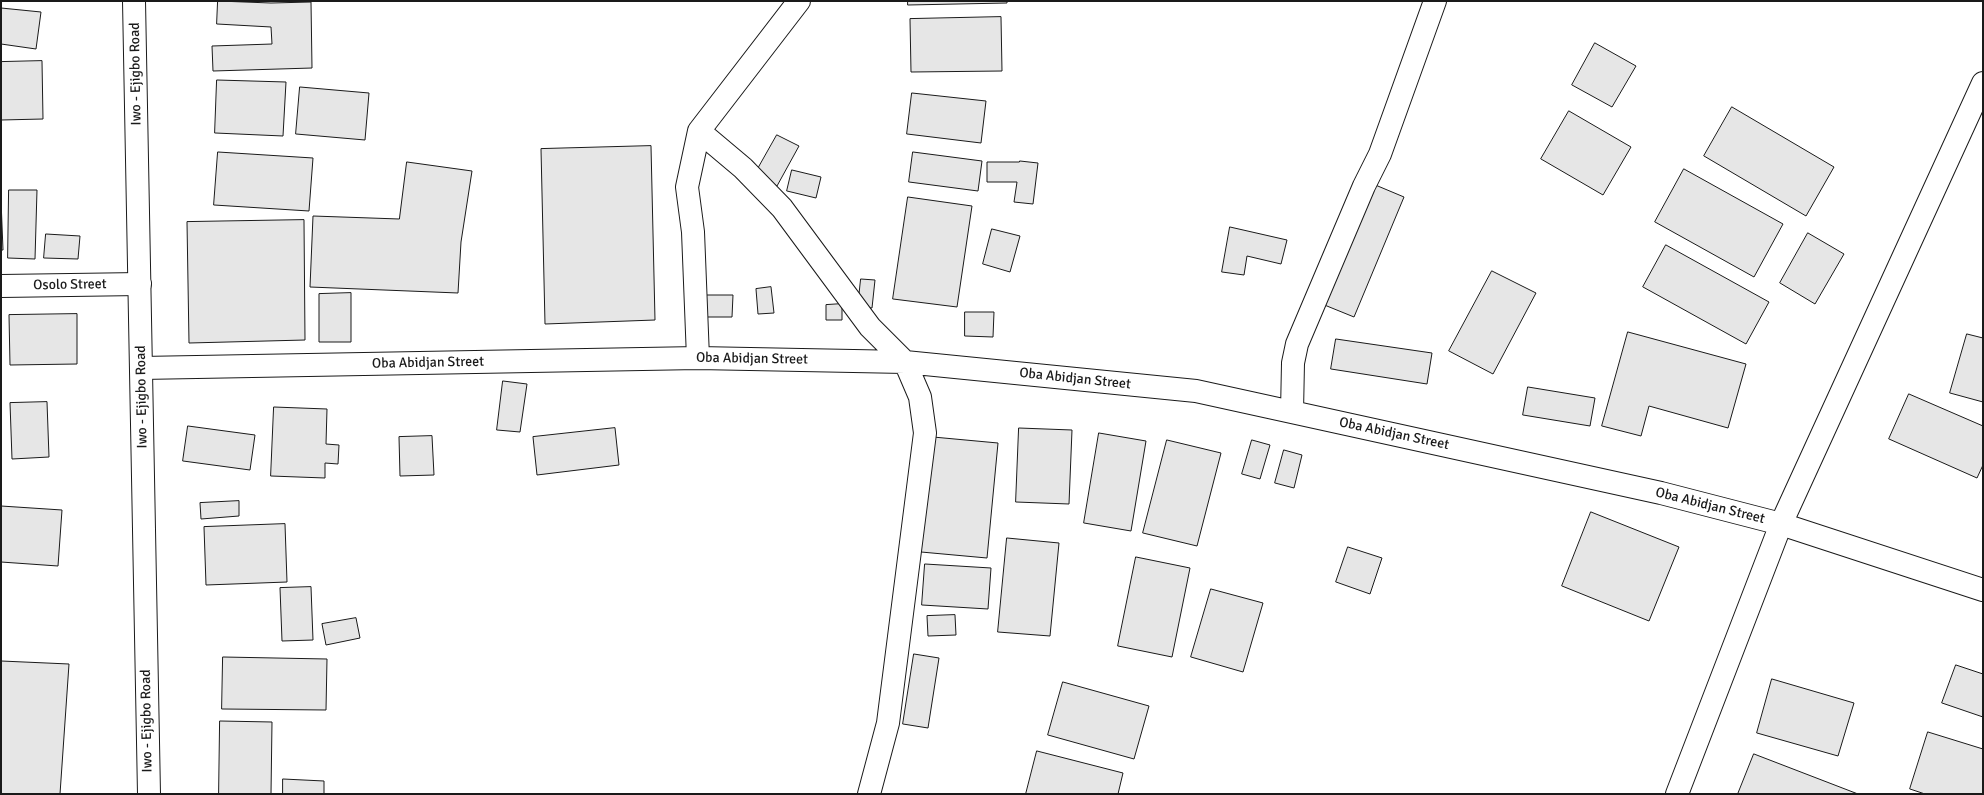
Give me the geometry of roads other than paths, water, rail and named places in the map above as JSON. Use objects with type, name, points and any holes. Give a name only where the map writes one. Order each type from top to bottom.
[{"type":"street","name":"Iwo - Ejigbo Road","points":[[134,1],[149,794]]},
{"type":"street","points":[[698,358],[693,232],[687,188],[699,131],[800,1]]},
{"type":"street","points":[[1292,412],[1293,363],[1297,344],[1364,186],[1380,154],[1435,1]]},
{"type":"street","points":[[1678,794],[1781,524],[1983,82]]},
{"type":"street","points":[[699,131],[743,168],[782,208],[870,327],[905,362],[920,397],[925,433],[888,723],[870,794]]},
{"type":"street","name":"Osolo Street","points":[[1,286],[140,284]]},
{"type":"street","name":"Oba Abidjan Street","points":[[141,368],[698,358],[905,362],[1196,391],[1661,493],[1781,524],[1983,590]]}]
